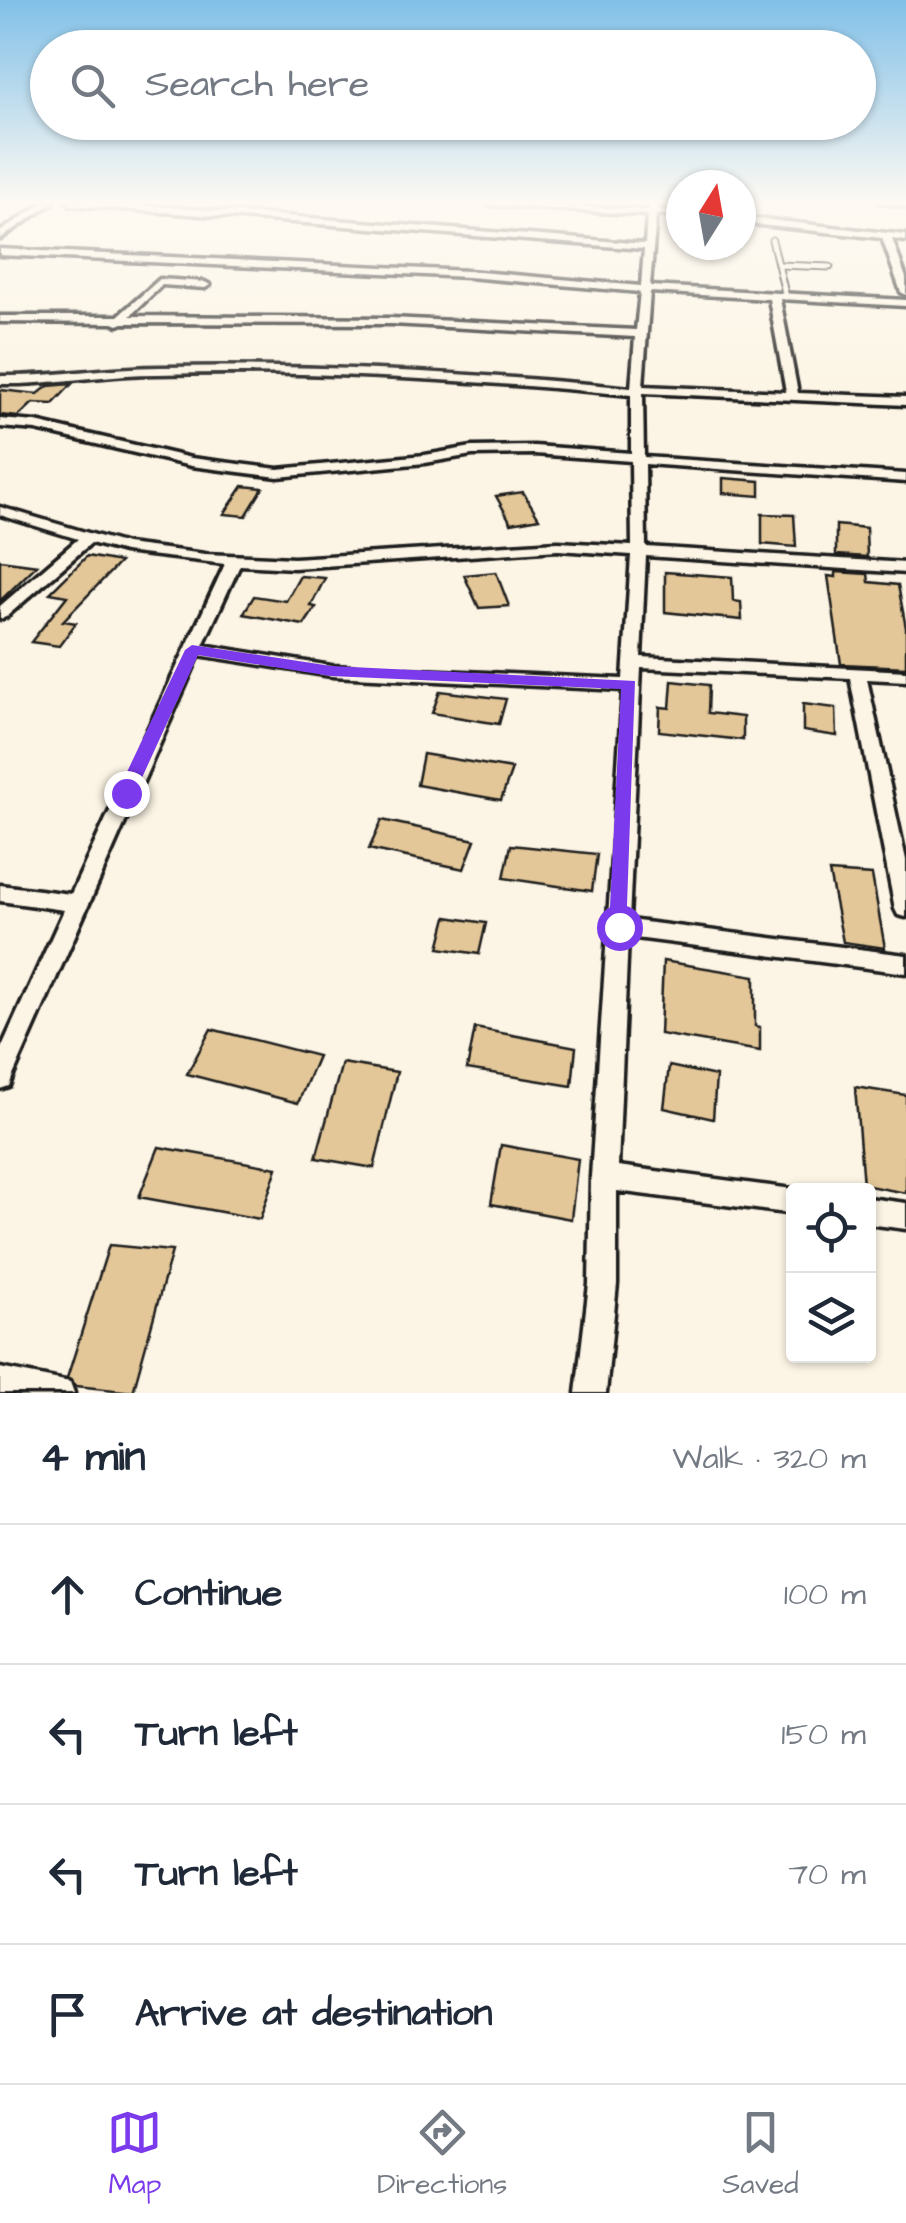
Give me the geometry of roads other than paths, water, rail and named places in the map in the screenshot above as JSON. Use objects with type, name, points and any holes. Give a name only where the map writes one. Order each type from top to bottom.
[{"type":"street","points":[[319,267],[906,303]]},
{"type":"street","points":[[591,1393],[603,1284],[604,1177],[639,551],[637,391],[648,267]]},
{"type":"street","points":[[897,267],[906,292]]},
{"type":"street","points":[[118,322],[160,282],[205,285]]},
{"type":"street","points":[[780,296],[793,396]]},
{"type":"street","points":[[0,319],[391,321],[642,334]]},
{"type":"street","points":[[0,395],[6,380],[156,370],[235,370],[480,378],[637,391],[906,401]]},
{"type":"street","points":[[0,422],[36,426],[191,462],[278,473],[472,451],[534,450],[906,478]]},
{"type":"street","points":[[0,512],[124,548],[234,560],[294,563],[558,546],[906,568]]},
{"type":"street","points":[[0,614],[88,538]]},
{"type":"street","points":[[0,1078],[234,560]]},
{"type":"street","points":[[192,650],[331,671],[630,685]]},
{"type":"street","points":[[631,662],[906,676]]},
{"type":"street","points":[[856,674],[906,909]]},
{"type":"street","points":[[0,893],[77,903]]},
{"type":"street","points":[[619,927],[906,964]]},
{"type":"street","points":[[604,1177],[786,1201]]},
{"type":"street","points":[[876,1212],[906,1216]]},
{"type":"street","points":[[0,1383],[59,1393]]},
{"type":"lane","points":[[780,267],[780,296]]},
{"type":"lane","points":[[813,267],[830,268]]}]
